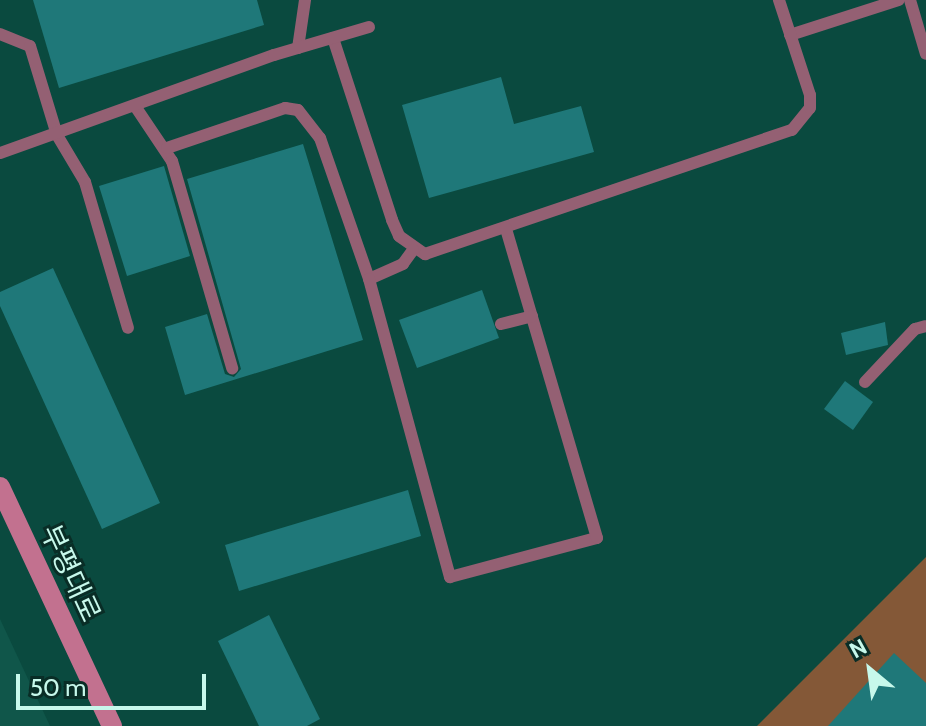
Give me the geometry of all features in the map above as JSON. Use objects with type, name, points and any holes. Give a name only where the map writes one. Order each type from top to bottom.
[{"type":"main road","name":"부평대로","points":[[0,487],[112,726]]},
{"type":"lane","points":[[298,48],[305,0]]},
{"type":"lane","points":[[413,250],[436,251],[792,130],[810,108],[810,95],[779,0]]},
{"type":"lane","points":[[790,35],[899,0]]},
{"type":"lane","points":[[910,0],[926,54]]},
{"type":"lane","points":[[0,153],[298,48],[369,27]]},
{"type":"lane","points":[[0,34],[30,46],[57,135],[85,182],[128,328]]},
{"type":"lane","points":[[333,38],[392,220],[413,250]]},
{"type":"lane","points":[[135,106],[167,148],[232,368]]},
{"type":"lane","points":[[167,148],[285,108],[298,110],[320,138],[369,279],[450,577],[597,538],[506,228]]},
{"type":"lane","points":[[369,279],[403,264],[413,250]]},
{"type":"lane","points":[[501,324],[532,316]]},
{"type":"lane","points":[[865,382],[915,329],[926,326]]},
{"type":"shaded area","points":[[926,557],[926,726],[757,726]]},
{"type":"shaded area","points":[[0,619],[50,726],[0,726]]},
{"type":"building","points":[[33,0],[257,0],[264,25],[59,88]]},
{"type":"building","points":[[501,77],[514,124],[581,106],[594,152],[429,198],[402,105]]},
{"type":"building","points":[[303,144],[363,340],[185,395],[165,327],[207,314],[225,374],[234,377],[241,369],[187,179]]},
{"type":"building","points":[[164,166],[190,256],[127,276],[99,186]]},
{"type":"building","points":[[53,268],[160,503],[102,529],[0,306],[0,292]]},
{"type":"building","points":[[482,290],[499,338],[417,368],[399,320]]},
{"type":"building","points":[[885,322],[888,345],[846,355],[841,333]]},
{"type":"building","points":[[845,381],[873,402],[853,430],[824,409]]},
{"type":"building","points":[[408,490],[421,536],[239,591],[225,545]]},
{"type":"building","points":[[269,615],[320,719],[307,726],[259,726],[218,641]]},
{"type":"building","points":[[894,653],[926,683],[926,726],[828,726]]}]
